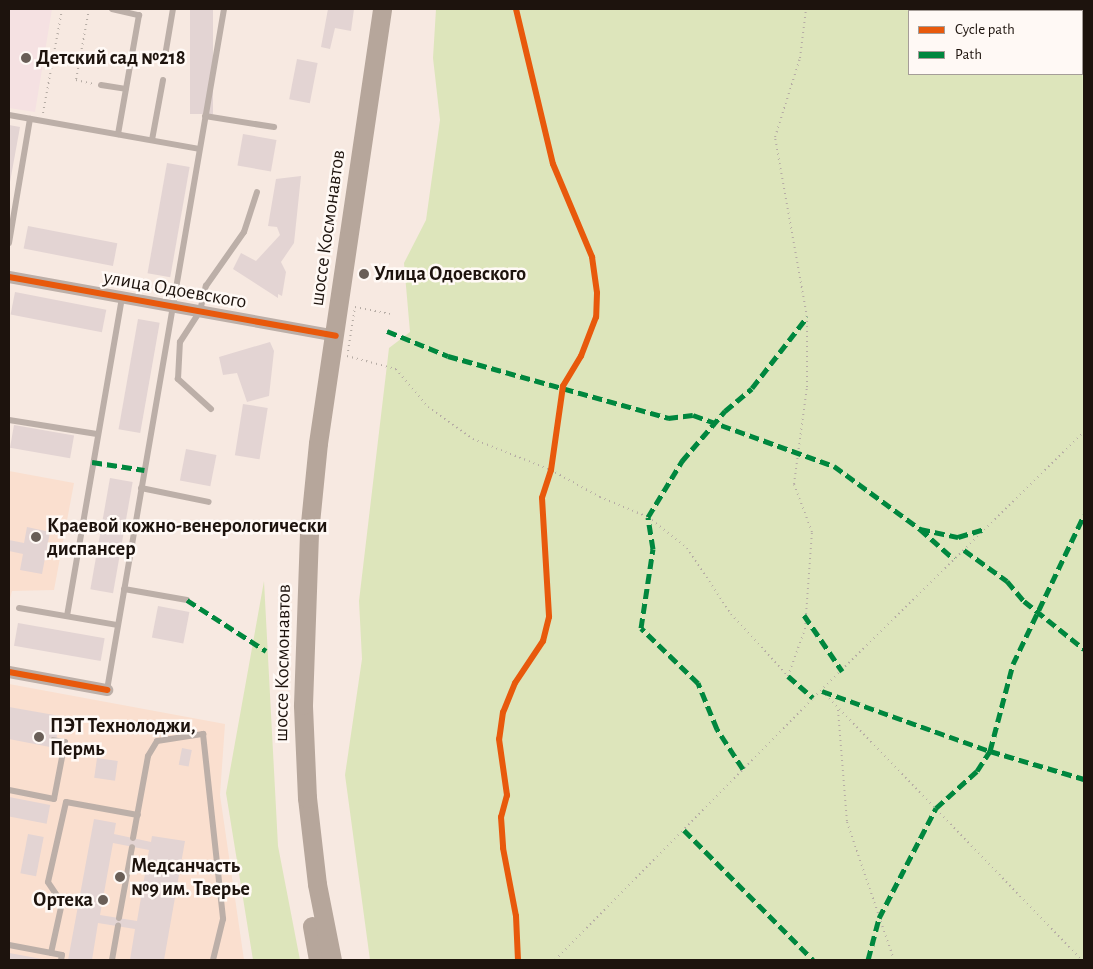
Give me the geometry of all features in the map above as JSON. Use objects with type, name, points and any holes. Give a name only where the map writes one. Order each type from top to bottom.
[{"type":"main road","name":"шоссе Космонавтов","points":[[332,960],[317,884],[302,705],[309,533],[330,335],[371,9]]},
{"type":"main road","name":"шоссе Космонавтов","points":[[318,960],[295,798],[290,705],[297,531],[382,9]]},
{"type":"street","name":"улица Одоевского","points":[[9,277],[330,335]]},
{"type":"street","points":[[9,672],[106,690]]},
{"type":"lane","points":[[164,62],[173,9]]},
{"type":"lane","points":[[106,690],[224,9]]},
{"type":"lane","points":[[112,10],[139,14],[118,134]]},
{"type":"lane","points":[[152,140],[163,80]]},
{"type":"lane","points":[[100,85],[126,89]]},
{"type":"lane","points":[[9,115],[200,149]]},
{"type":"lane","points":[[205,116],[274,127]]},
{"type":"lane","points":[[9,243],[30,118]]},
{"type":"lane","points":[[212,409],[178,380],[180,342],[200,311],[206,286],[244,232],[257,192]]},
{"type":"lane","points":[[67,616],[122,297]]},
{"type":"lane","points":[[9,420],[97,434]]},
{"type":"lane","points":[[141,488],[209,502]]},
{"type":"lane","points":[[124,589],[188,600]]},
{"type":"lane","points":[[19,608],[117,625]]},
{"type":"lane","points":[[133,838],[148,756],[157,741],[203,734],[224,919],[213,960]]},
{"type":"lane","points":[[9,790],[54,799],[65,742],[53,740]]},
{"type":"lane","points":[[51,953],[62,903],[48,882],[66,802],[138,815]]},
{"type":"lane","points":[[119,918],[132,847]]},
{"type":"lane","points":[[112,960],[118,926]]},
{"type":"lane","points":[[9,944],[62,955],[62,960]]},
{"type":"path","points":[[41,120],[62,9]]},
{"type":"path","points":[[89,9],[76,80],[100,85]]},
{"type":"path","points":[[390,314],[355,307],[347,357],[396,369],[428,407],[473,439],[551,470],[600,497],[648,517],[686,548],[731,614],[788,676],[805,629],[812,532],[794,484],[807,387],[807,317],[775,137],[800,58],[806,9]]},
{"type":"path","points":[[555,960],[822,691],[1084,432]]},
{"type":"path","points":[[548,480],[552,461]]},
{"type":"path","points":[[822,691],[838,710],[1082,960]]},
{"type":"path","points":[[838,710],[847,822],[894,960]]},
{"type":"shaded area","name":"Детский сад №218","points":[[9,9],[52,9],[35,112],[9,108]]},
{"type":"shaded area","name":"Краевой кожно-венерологически диспансер","points":[[9,471],[74,483],[54,590],[12,591],[9,602]]},
{"type":"shaded area","name":"Медсанчасть №9 им. Тверье","points":[[9,684],[225,724],[220,795],[244,960],[9,960]]},
{"type":"green space","points":[[436,9],[1084,9],[1084,960],[370,960],[345,775],[362,659],[359,601],[389,348],[410,332],[404,263],[426,220],[440,120],[433,58]]},
{"type":"green space","points":[[264,581],[278,846],[300,960],[253,960],[226,793]]},
{"type":"building","points":[[190,9],[213,9],[213,114],[190,114]]},
{"type":"building","points":[[328,9],[354,9],[351,31],[335,28],[330,49],[321,47]]},
{"type":"building","points":[[297,59],[318,63],[310,103],[289,99]]},
{"type":"building","points":[[9,125],[20,127],[10,182],[9,182]]},
{"type":"building","points":[[243,134],[276,140],[271,171],[237,166]]},
{"type":"building","points":[[167,163],[190,167],[170,277],[148,273]]},
{"type":"building","points":[[301,176],[294,243],[281,262],[286,272],[282,296],[278,294],[278,298],[233,269],[241,253],[256,261],[280,235],[277,227],[268,226],[276,179]]},
{"type":"building","points":[[28,226],[117,243],[113,266],[24,249]]},
{"type":"building","points":[[15,292],[106,310],[102,332],[11,315]]},
{"type":"building","points":[[138,319],[160,323],[140,433],[119,429]]},
{"type":"building","points":[[270,342],[274,351],[269,396],[247,402],[237,373],[223,375],[219,357]]},
{"type":"building","points":[[243,404],[268,408],[260,459],[235,455]]},
{"type":"building","points":[[14,425],[74,436],[70,458],[10,448]]},
{"type":"building","points":[[186,449],[216,455],[210,486],[180,480]]},
{"type":"building","points":[[110,478],[133,482],[113,593],[90,589]]},
{"type":"building","points":[[27,527],[50,532],[42,574],[20,570],[23,554],[9,551],[9,540],[24,543]]},
{"type":"building","points":[[158,606],[189,612],[183,644],[152,637]]},
{"type":"building","points":[[18,623],[105,638],[101,661],[14,646]]},
{"type":"building","name":"ПЭТ Технолоджи, Пермь","points":[[9,707],[60,716],[55,748],[9,739]]},
{"type":"building","points":[[182,748],[192,750],[189,767],[179,765]]},
{"type":"building","points":[[97,758],[118,761],[115,781],[94,778]]},
{"type":"building","points":[[9,797],[50,805],[47,824],[9,816]]},
{"type":"building","points":[[94,819],[116,823],[114,834],[151,842],[152,836],[185,841],[164,960],[130,960],[135,929],[98,923],[92,960],[68,960]],"holes":[[[113,843],[149,850],[137,921],[100,915]]]},
{"type":"building","points":[[28,834],[44,837],[36,876],[20,873]]},
{"type":"building","points":[[9,953],[42,959],[42,960],[9,960]]},
{"type":"marked path","points":[[743,769],[717,729],[698,683],[641,628],[653,549],[648,517],[682,461],[725,411],[752,388],[807,317]]},
{"type":"marked path","points":[[387,331],[448,356],[668,418],[693,415],[834,466],[920,529],[954,559]]},
{"type":"marked path","points":[[92,462],[144,470]]},
{"type":"marked path","points":[[822,691],[990,751],[1013,664],[1084,515]]},
{"type":"marked path","points":[[920,529],[958,537],[985,529]]},
{"type":"marked path","points":[[964,550],[1007,581],[1024,601],[1084,649]]},
{"type":"marked path","points":[[187,600],[266,651]]},
{"type":"marked path","points":[[804,615],[842,671]]},
{"type":"marked path","points":[[788,676],[813,698]]},
{"type":"marked path","points":[[868,960],[879,918],[936,808],[977,771],[990,751],[1084,779]]},
{"type":"marked path","points":[[684,830],[813,960]]},
{"type":"cycle path","points":[[516,9],[553,164],[592,257],[597,293],[596,317],[581,356],[563,386],[551,470],[542,498],[549,617],[543,641],[515,683],[503,712],[499,739],[507,795],[501,817],[503,848],[516,916],[518,960]]},
{"type":"cycle path","points":[[9,277],[336,336]]},
{"type":"cycle path","points":[[9,672],[107,690]]},
{"type":"place","name":"Детский сад №218","points":[[26,58]]},
{"type":"place","name":"Улица Одоевского","points":[[364,274]]},
{"type":"place","name":"Краевой кожно-венерологически диспансер","points":[[36,537]]},
{"type":"place","name":"ПЭТ Технолоджи, Пермь","points":[[39,737]]},
{"type":"place","name":"Медсанчасть №9 им. Тверье","points":[[120,877]]},
{"type":"place","name":"Ортека","points":[[103,900]]}]
